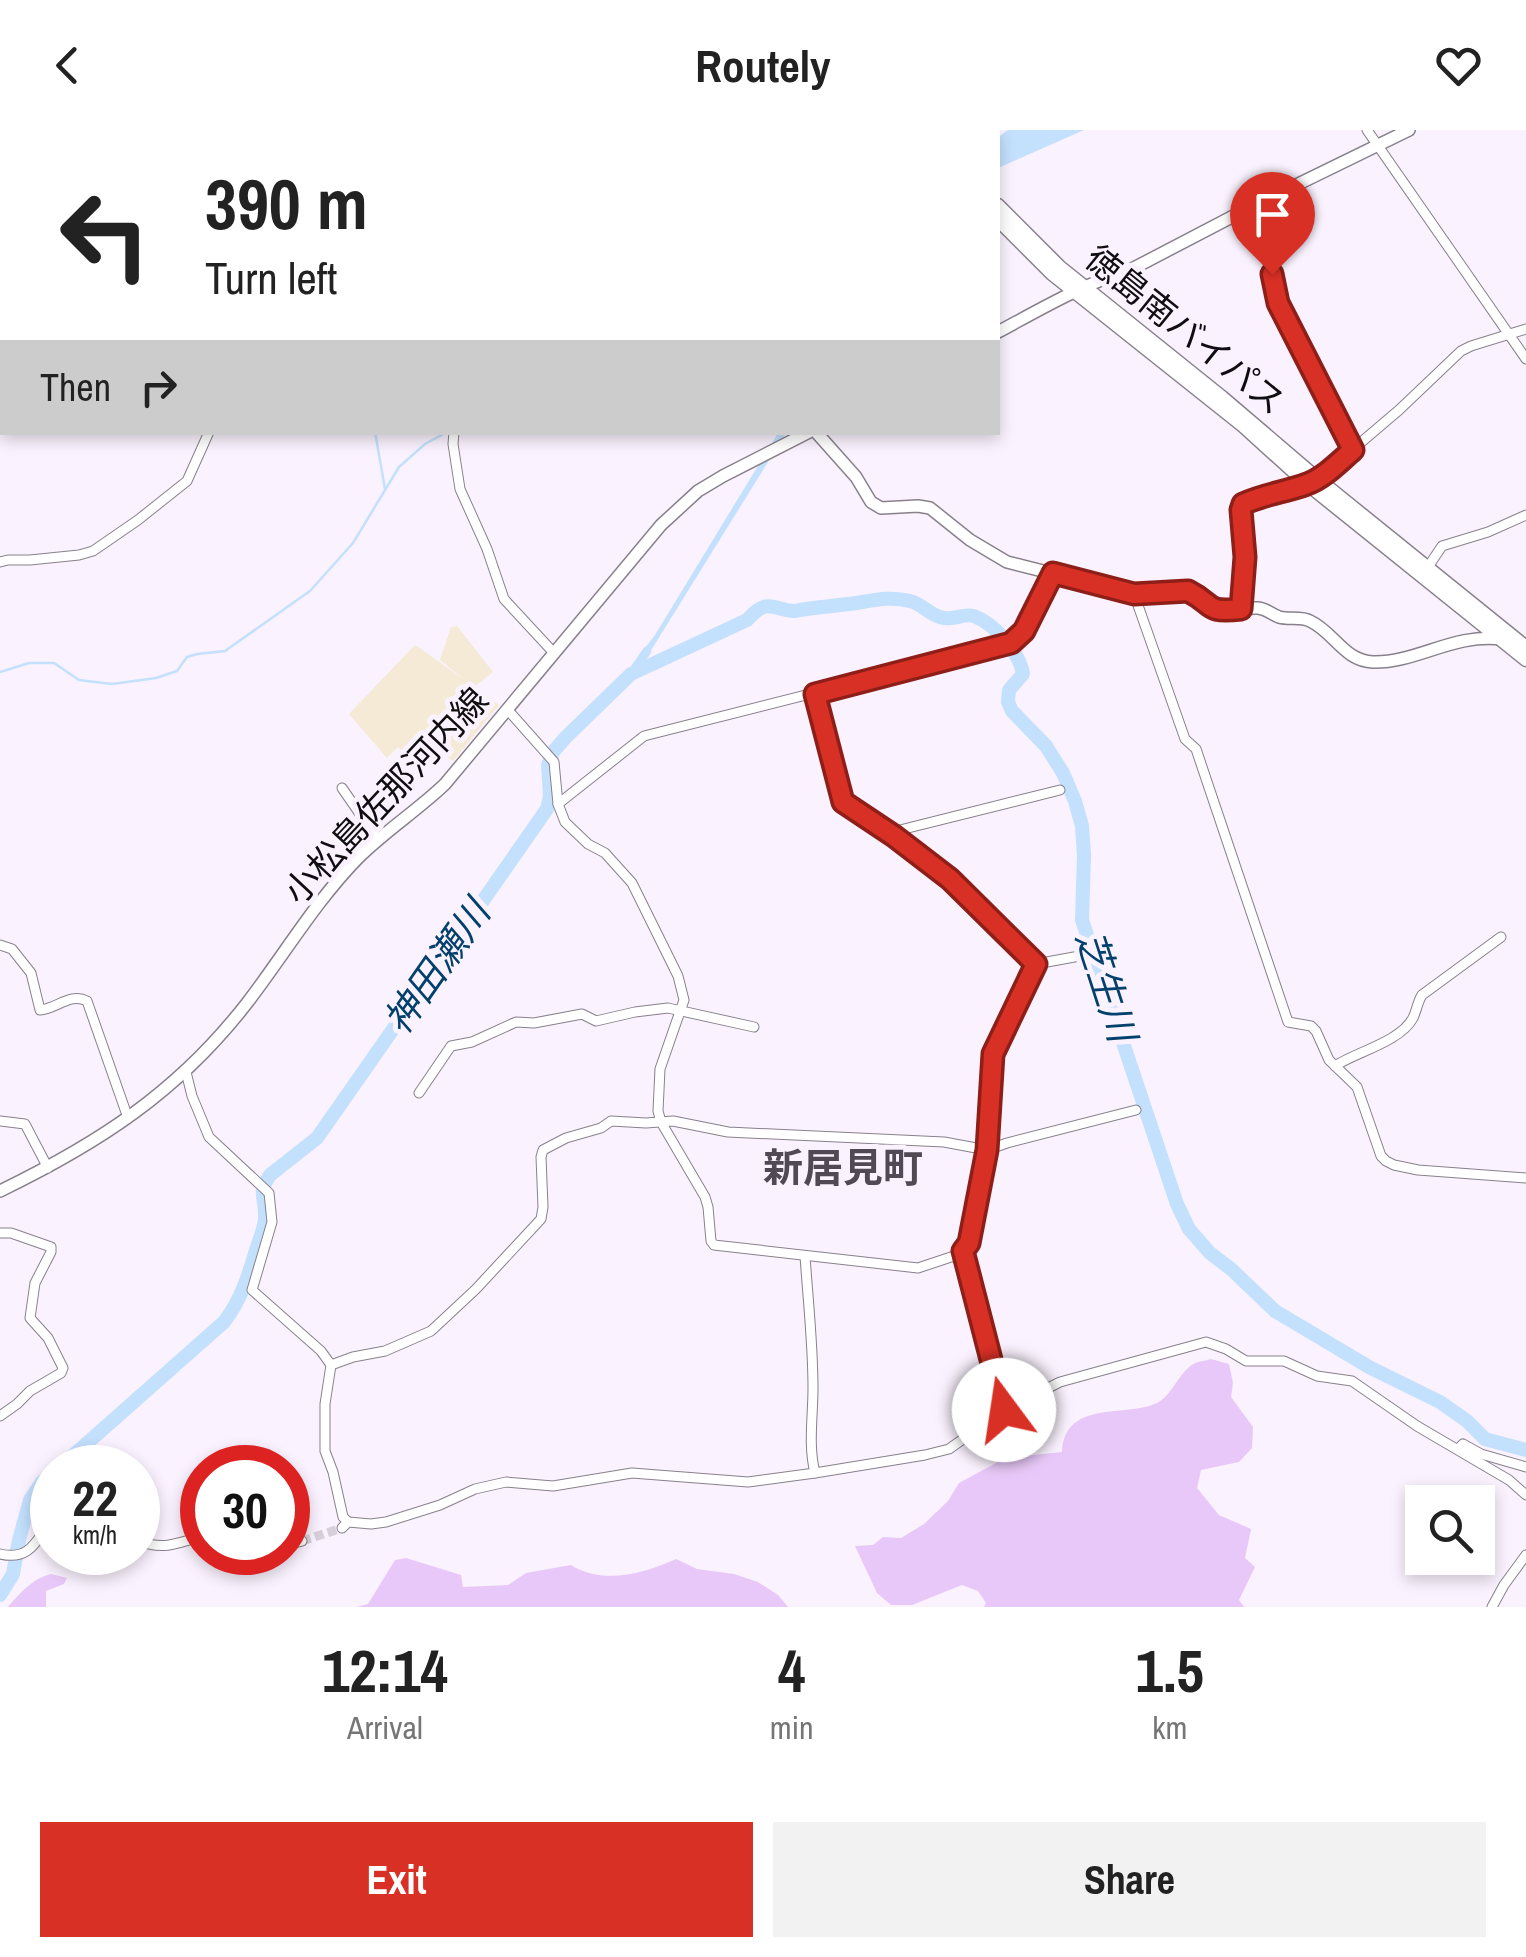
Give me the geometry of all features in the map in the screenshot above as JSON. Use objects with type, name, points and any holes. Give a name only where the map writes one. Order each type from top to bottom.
[{"type":"highway","name":"徳島南バイパス","points":[[1000,207],[1081,290]]},
{"type":"highway","name":"徳島南バイパス","points":[[1000,222],[1052,274],[1081,290],[1222,397],[1312,482],[1526,660]]},
{"type":"highway","name":"徳島南バイパス","points":[[1312,482],[1524,644]]},
{"type":"main road","points":[[1000,331],[1408,130]]},
{"type":"main road","name":"小松島佐那河内線","points":[[0,1192],[82,1149],[154,1100],[186,1072],[248,1002],[314,910],[358,858],[446,784],[661,525],[698,492],[805,435]]},
{"type":"main road","points":[[815,435],[881,508],[930,508],[970,540],[1008,562],[1134,594],[1188,591],[1218,611],[1264,608],[1282,618],[1309,620],[1344,651],[1369,662],[1385,662],[1465,639],[1500,638],[1524,644]]},
{"type":"street","points":[[1367,130],[1526,359]]},
{"type":"street","points":[[1247,209],[1269,262],[1278,303],[1353,450]]},
{"type":"street","points":[[1241,609],[1245,557],[1243,504],[1312,482],[1353,450],[1461,351],[1526,329]]},
{"type":"street","points":[[0,562],[92,551],[187,482],[208,435]]},
{"type":"street","points":[[454,435],[460,489],[504,598],[554,653]]},
{"type":"street","points":[[1428,567],[1442,546],[1526,515]]},
{"type":"street","points":[[558,804],[644,736],[1008,644],[1024,631],[1053,573]]},
{"type":"street","points":[[1134,594],[1185,739],[1196,749],[1288,1022],[1316,1030],[1329,1060],[1356,1087],[1386,1162],[1418,1170],[1526,1178]]},
{"type":"street","points":[[815,694],[843,802],[950,879],[1036,964]]},
{"type":"street","points":[[507,709],[550,757],[558,804],[566,822],[578,836],[605,853],[632,882],[678,976],[684,1000],[660,1068],[658,1111],[660,1122],[705,1197],[714,1245],[918,1268],[963,1251],[969,1243],[987,1150],[993,1054],[1036,964]]},
{"type":"street","points":[[342,788],[378,840]]},
{"type":"street","points":[[894,836],[900,830],[1060,790]]},
{"type":"street","points":[[1335,1066],[1385,1042],[1412,1020],[1422,995],[1501,937]]},
{"type":"street","points":[[0,945],[12,949],[31,973],[40,1010],[72,999],[86,1001],[128,1118]]},
{"type":"street","points":[[1036,964],[1085,956]]},
{"type":"street","points":[[419,1093],[451,1046],[472,1042],[512,1022],[582,1014],[596,1022],[668,1008],[754,1027]]},
{"type":"street","points":[[186,1072],[209,1137],[268,1193],[272,1222],[252,1290],[321,1351],[331,1365],[325,1404],[326,1452],[345,1525],[386,1522],[475,1489],[506,1482],[553,1486],[632,1473],[748,1482],[949,1449],[1004,1410],[1045,1388],[1206,1342],[1246,1361],[1284,1361],[1317,1376],[1352,1381],[1417,1426],[1509,1480],[1526,1495]]},
{"type":"street","points":[[331,1365],[385,1351],[431,1332],[541,1219],[543,1150],[611,1121],[673,1121],[728,1132],[944,1142],[987,1150],[1136,1110]]},
{"type":"street","points":[[0,1120],[25,1124],[48,1168]]},
{"type":"street","points":[[0,1233],[51,1247],[35,1283],[30,1318],[48,1338],[63,1368],[0,1416]]},
{"type":"street","points":[[963,1251],[1004,1410]]},
{"type":"street","points":[[804,1256],[811,1332],[810,1424],[815,1474]]},
{"type":"street","points":[[1458,1449],[1463,1444],[1526,1467]]},
{"type":"street","points":[[0,1554],[16,1556],[30,1549]]},
{"type":"street","points":[[1492,1607],[1526,1555]]},
{"type":"shaded area","points":[[457,626],[493,672],[474,687],[499,705],[453,761],[438,752],[419,767],[398,747],[387,758],[349,714],[415,645],[465,680],[440,660],[451,627]]},
{"type":"shaded area","points":[[1211,1359],[1229,1364],[1231,1397],[1253,1427],[1252,1448],[1239,1462],[1201,1470],[1197,1488],[1219,1515],[1251,1529],[1245,1558],[1255,1567],[1239,1600],[1244,1607],[984,1607],[986,1603],[978,1591],[962,1585],[912,1605],[891,1605],[877,1593],[855,1546],[873,1545],[883,1537],[901,1538],[924,1524],[948,1501],[959,1483],[996,1463],[1015,1445],[1024,1456],[1062,1452],[1066,1435],[1085,1417],[1157,1403],[1189,1367]]},
{"type":"shaded area","points":[[406,1558],[461,1575],[463,1587],[508,1585],[526,1573],[571,1565],[596,1575],[623,1575],[676,1559],[697,1569],[758,1582],[788,1607],[357,1607],[368,1604],[395,1560]]},
{"type":"shaded area","points":[[44,1576],[67,1578],[64,1584],[46,1591],[46,1607],[8,1607],[32,1583]]},
{"type":"water","points":[[1008,130],[1084,130],[1000,167],[1000,136]]},
{"type":"water","points":[[777,435],[785,435],[645,660],[639,656]]},
{"type":"waterway","name":"神田瀬川","points":[[376,435],[385,489]]},
{"type":"waterway","points":[[0,672],[29,663],[54,663],[79,680],[112,684],[156,678],[177,671],[187,657],[225,651],[310,591],[353,543],[399,467],[442,435]]},
{"type":"waterway","name":"芝生川","points":[[85,1445],[230,1314],[264,1227],[263,1192],[270,1175],[317,1138],[547,809],[548,765],[565,738],[631,674],[747,620],[761,608],[795,611],[890,599],[915,603],[944,618],[974,616],[998,632],[1017,657],[1023,674],[1009,690],[1008,702],[1046,746],[1075,801],[1084,855],[1082,920],[1177,1204],[1189,1229],[1275,1311],[1369,1367],[1440,1402],[1485,1439],[1526,1450]]},
{"type":"waterway","name":"神田瀬川","points":[[631,674],[647,651]]},
{"type":"waterway","name":"神田瀬川","points":[[0,1595],[13,1574],[30,1500]]},
{"type":"tunnel","points":[[310,1538],[342,1528]]},
{"type":"district","name":"新居見町","points":[[843,1168]]},
{"type":"route","points":[[1004,1410],[963,1251],[969,1243],[987,1150],[993,1054],[1036,964],[950,879],[843,802],[815,694],[1011,643],[1024,631],[1053,573],[1134,594],[1188,591],[1218,611],[1241,609],[1245,557],[1243,504],[1318,479],[1353,450],[1278,303],[1272,274]]}]
